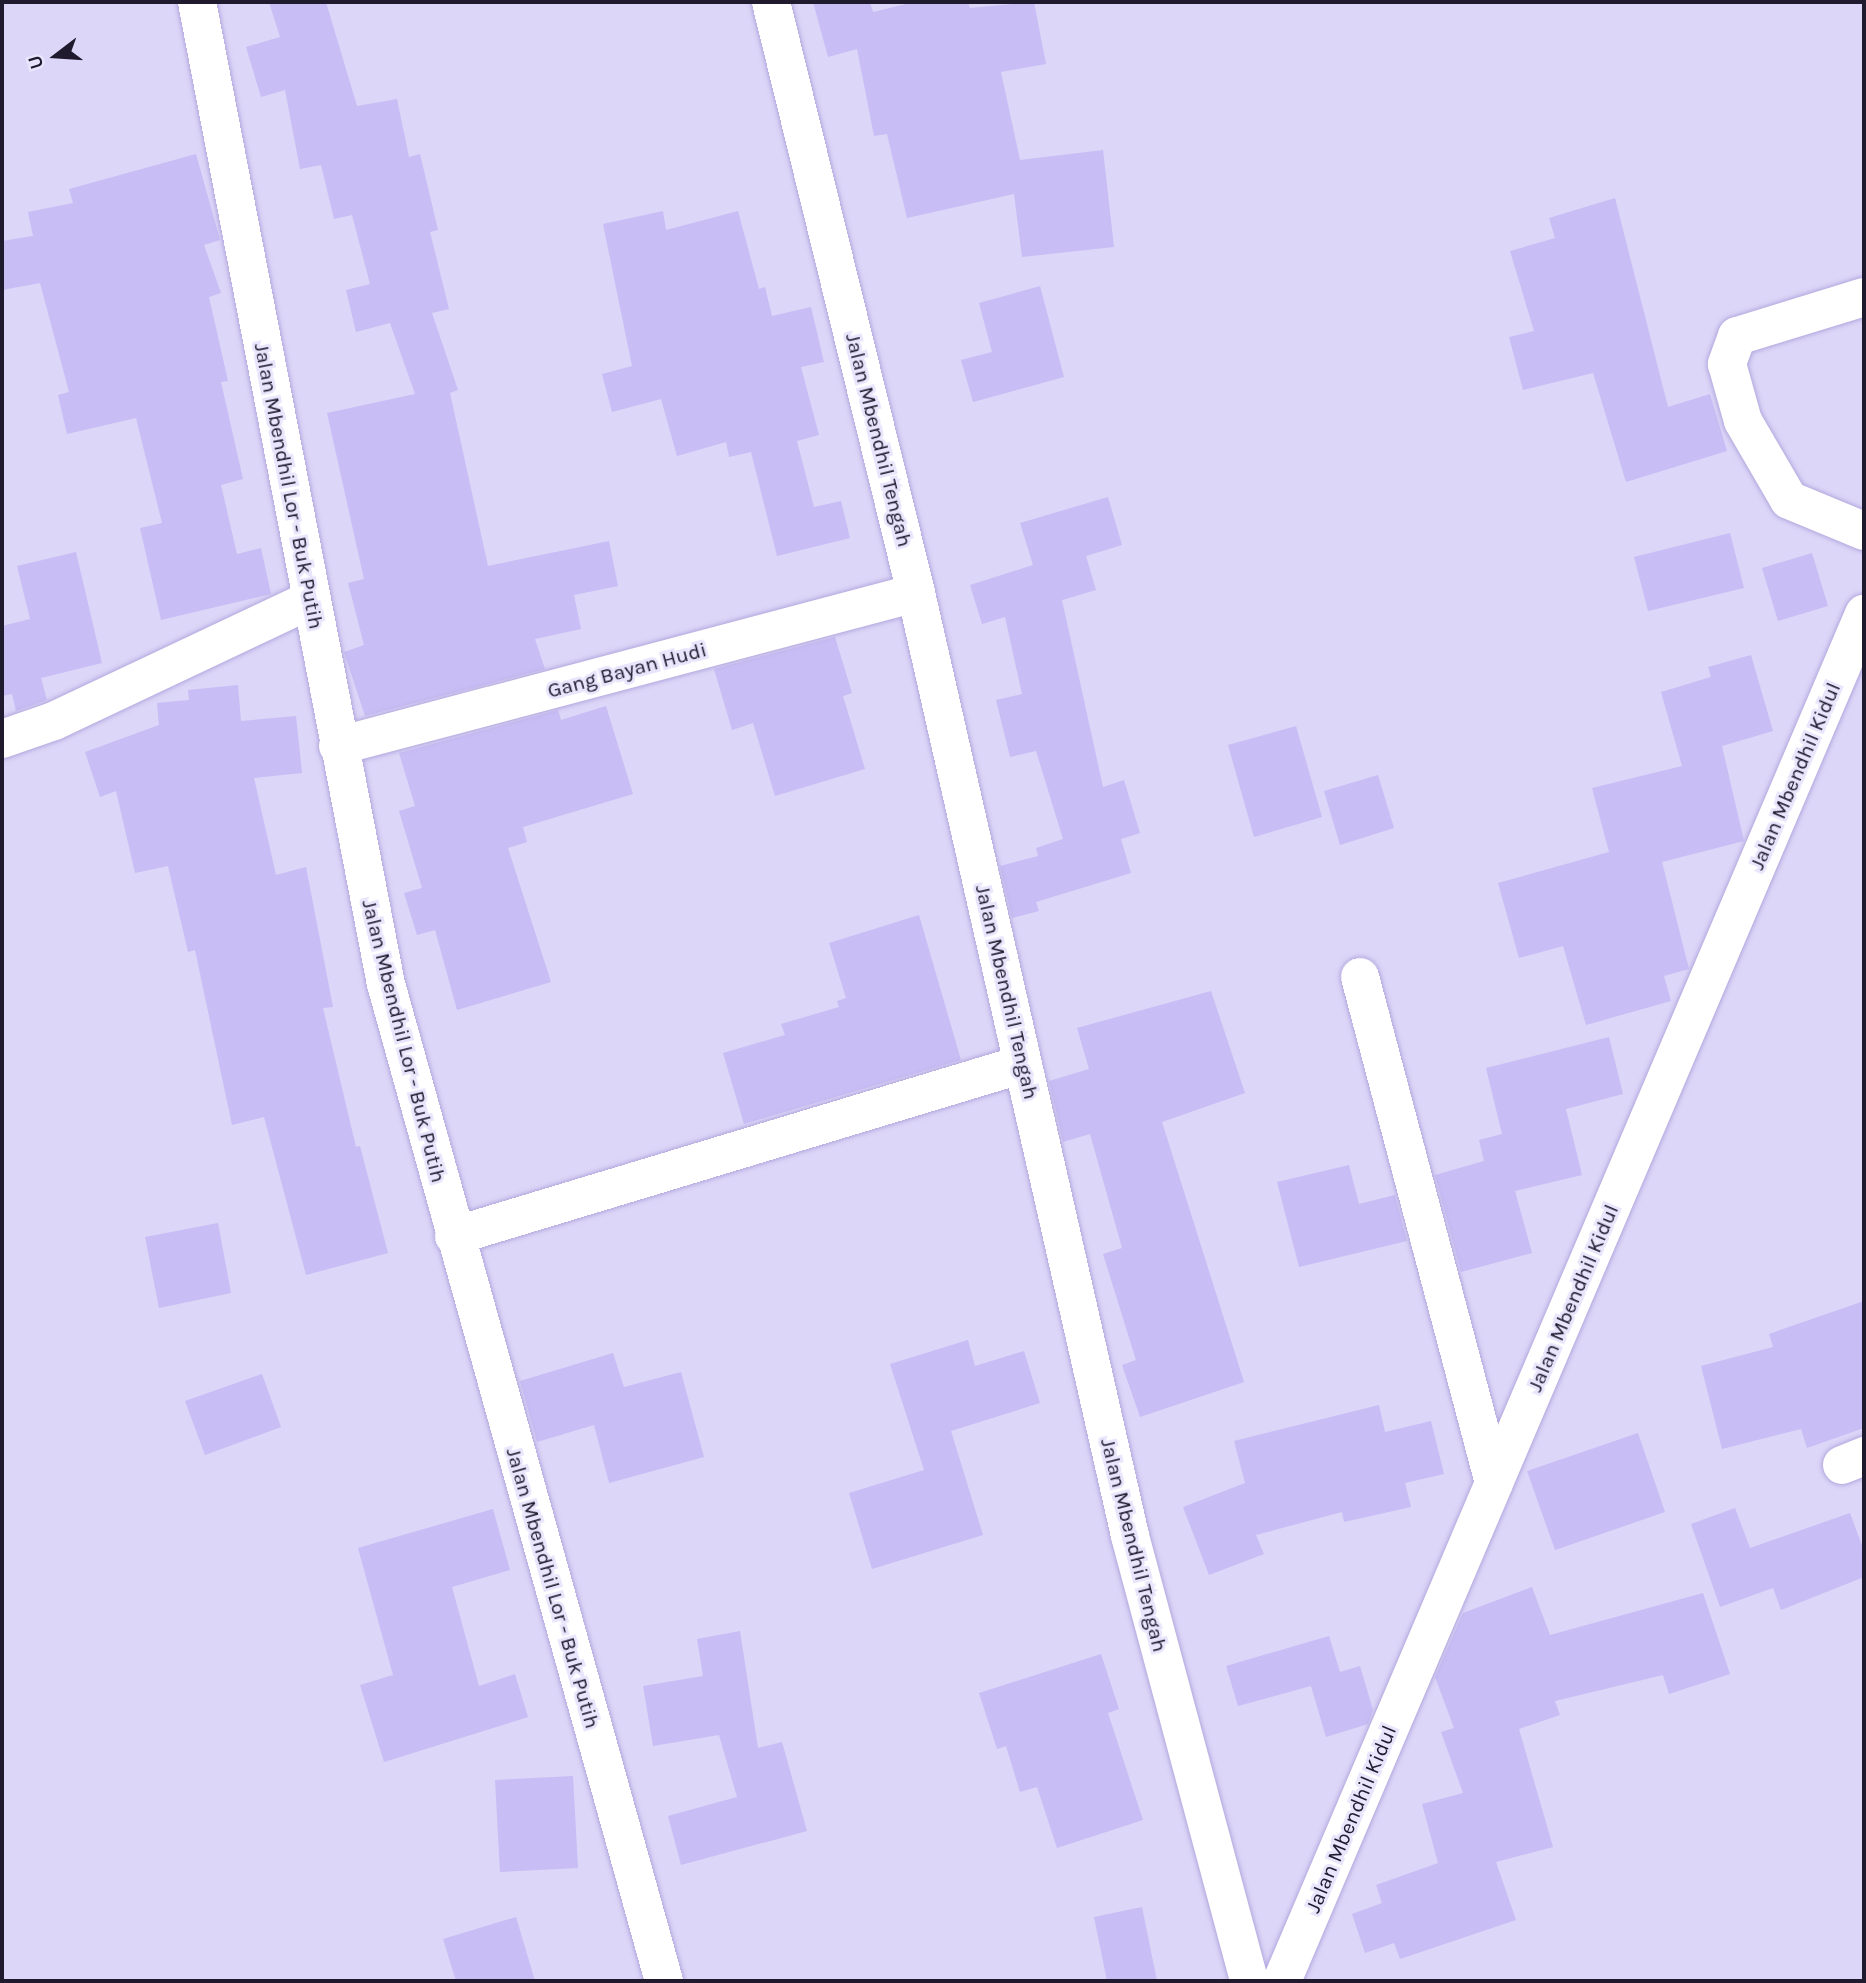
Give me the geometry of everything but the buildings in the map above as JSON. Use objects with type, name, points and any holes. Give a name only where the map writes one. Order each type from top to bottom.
[{"type":"street","name":"Jalan Mbendhil Lor - Buk Putih","points":[[197,2],[386,985],[664,1981]]},
{"type":"street","name":"Jalan Mbendhil Tengah","points":[[771,2],[916,593],[1130,1536],[1249,1981]]},
{"type":"street","points":[[1864,297],[1737,336],[1727,364],[1743,421],[1789,500],[1864,531]]},
{"type":"street","name":"Gang Bayan Hudi","points":[[338,746],[916,593]]},
{"type":"street","points":[[2,739],[54,721],[310,600]]},
{"type":"street","name":"Jalan Mbendhil Kidul","points":[[1282,1981],[1864,614]]},
{"type":"street","points":[[1360,977],[1494,1483]]},
{"type":"street","points":[[454,1236],[1023,1064]]}]
